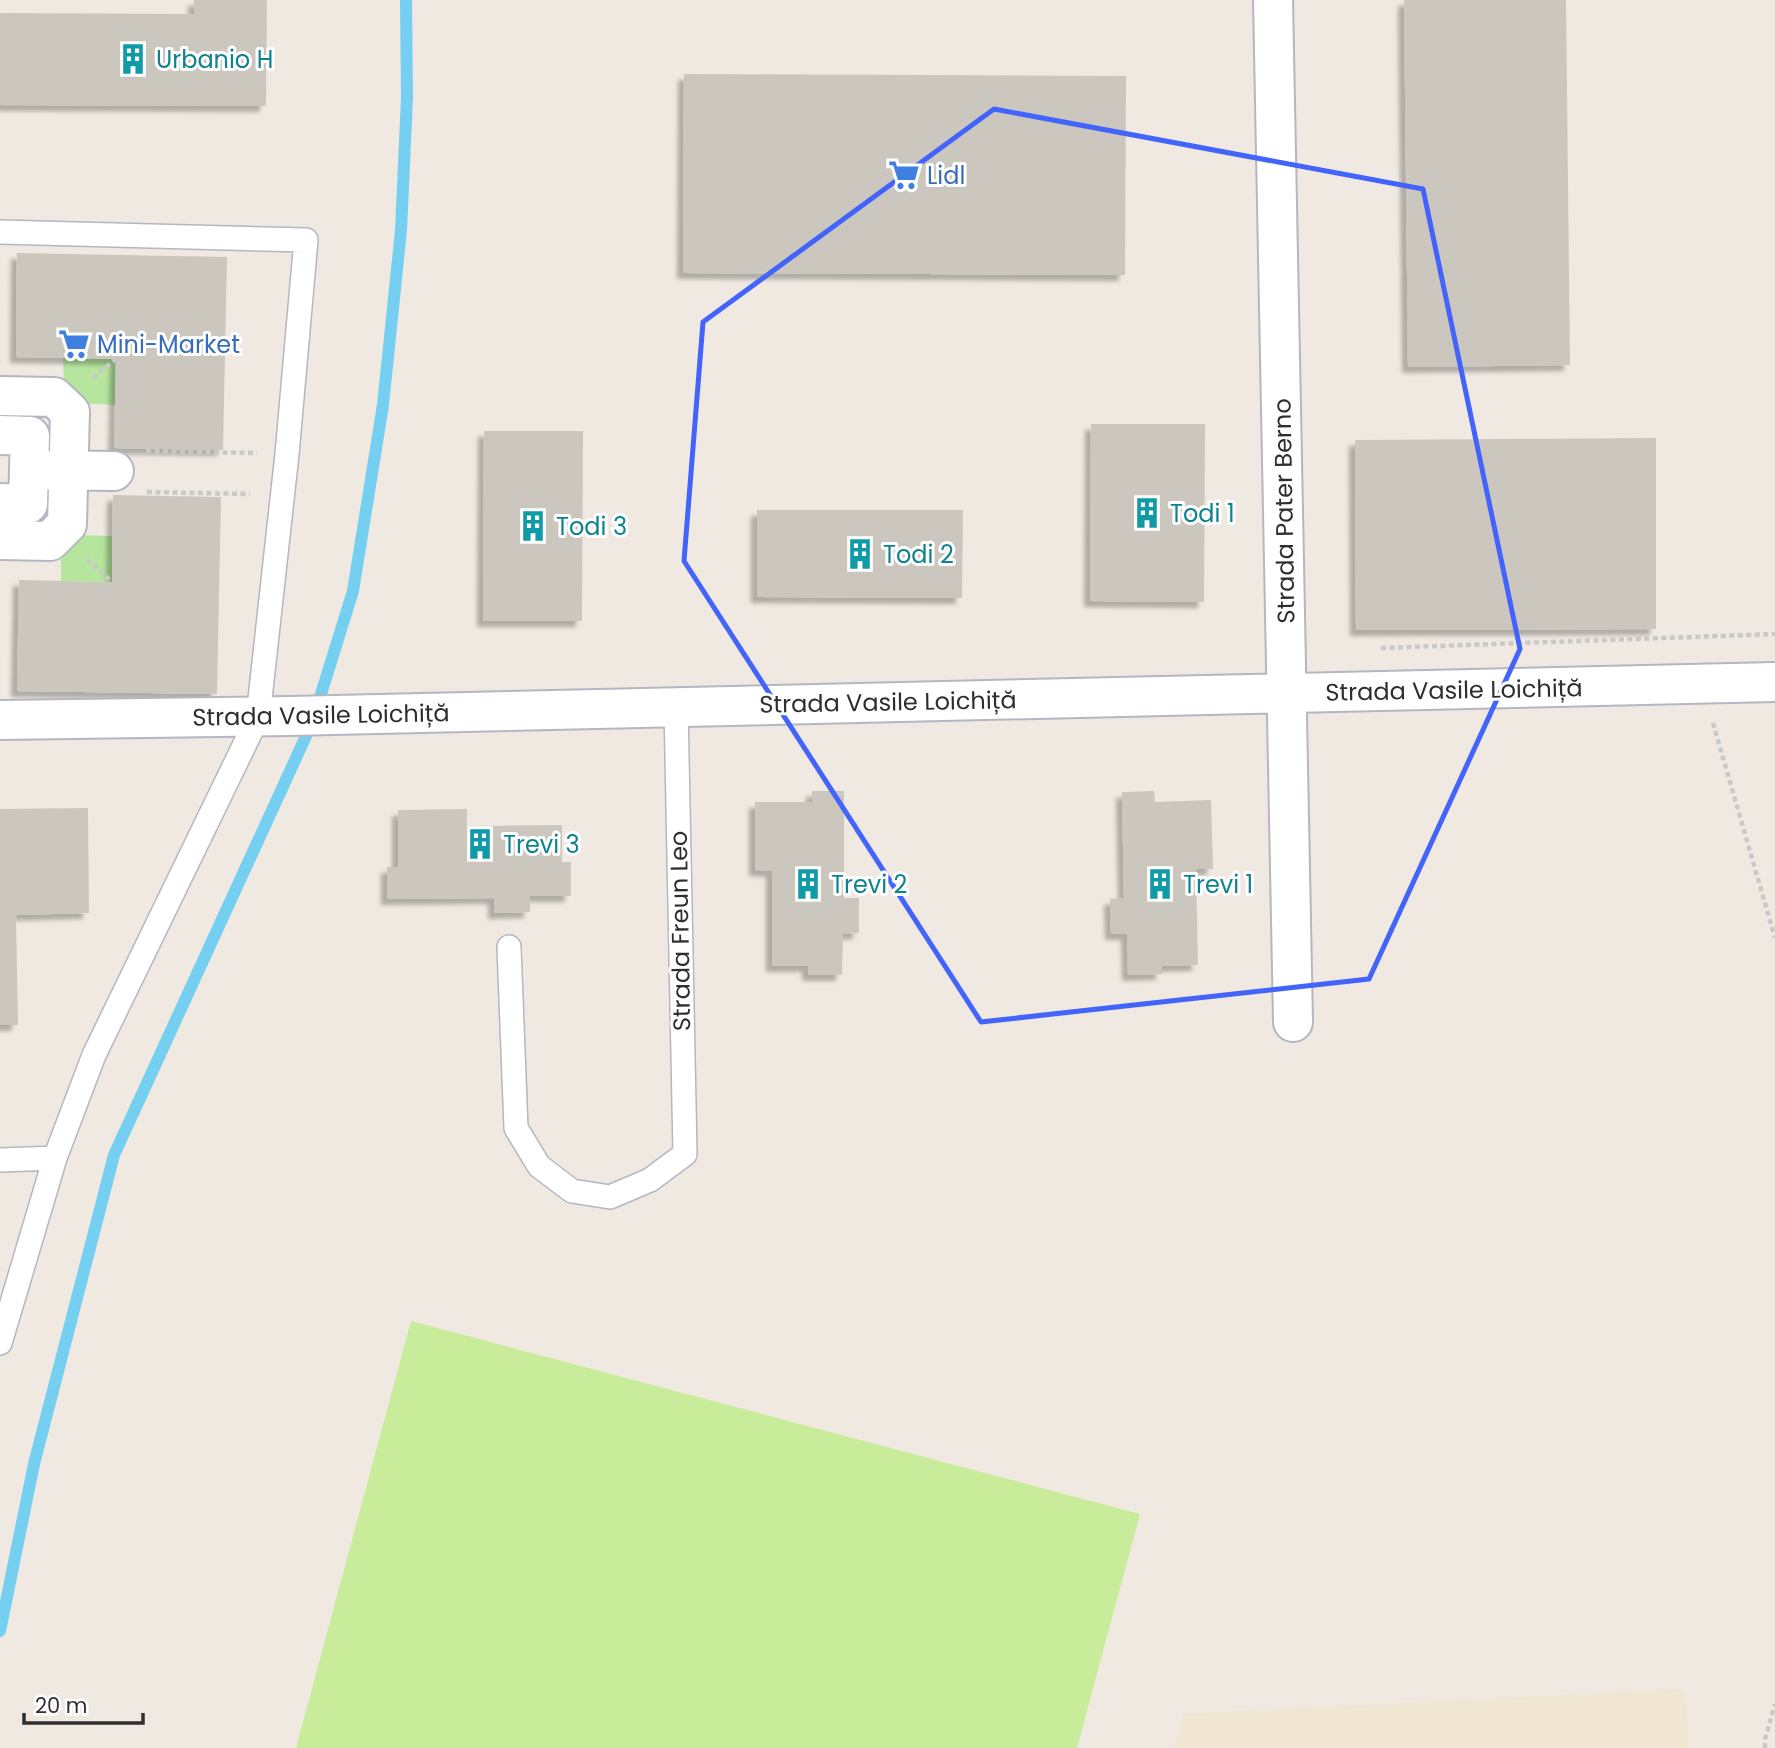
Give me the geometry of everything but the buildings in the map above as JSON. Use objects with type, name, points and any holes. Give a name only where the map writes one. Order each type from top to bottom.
[{"type":"street","name":"Strada Pater Berno","points":[[1273,0],[1293,1022]]},
{"type":"street","points":[[0,396],[54,397],[70,412],[67,524],[50,541],[0,540]]},
{"type":"street","points":[[0,435],[30,436],[28,504],[0,503]]},
{"type":"street","points":[[29,470],[114,471]]},
{"type":"street","name":"Strada Vasile Loichiță","points":[[0,720],[340,715],[1775,682]]},
{"type":"lane","points":[[0,232],[306,240],[287,454],[274,716],[94,1055],[54,1158],[0,1343]]},
{"type":"lane","name":"Strada Freun Leo","points":[[509,947],[516,1128],[539,1166],[572,1191],[610,1197],[650,1180],[685,1154],[676,707]]},
{"type":"lane","points":[[0,1160],[54,1158]]},
{"type":"path","points":[[221,493],[113,491],[114,450],[223,452]]},
{"type":"path","points":[[1368,648],[1775,634]]},
{"type":"path","points":[[1712,684],[1713,723],[1775,938]]},
{"type":"path","points":[[1765,1748],[1775,1703]]},
{"type":"highlighted area","points":[[994,109],[1423,189],[1520,649],[1369,979],[981,1022],[684,561],[703,322]]},
{"type":"shaded area","points":[[1685,1689],[1689,1748],[1174,1748],[1183,1714]]},
{"type":"green space","points":[[63,358],[116,359],[115,405],[77,403],[64,387]]},
{"type":"green space","points":[[76,535],[112,536],[112,582],[61,581],[61,550]]},
{"type":"green space","points":[[411,1321],[1140,1514],[1077,1748],[296,1748]]},
{"type":"waterway","points":[[0,1631],[34,1464],[114,1155],[312,723],[353,591],[383,405],[401,230],[407,98],[406,0]]},
{"type":"place","name":"Urbanio H","points":[[133,59]]},
{"type":"place","name":"Lidl","points":[[904,175]]},
{"type":"place","name":"Mini-Market","points":[[74,344]]},
{"type":"place","name":"Todi 1","points":[[1147,513]]},
{"type":"place","name":"Todi 3","points":[[533,526]]},
{"type":"place","name":"Todi 2","points":[[860,554]]},
{"type":"place","name":"Trevi 3","points":[[480,844]]},
{"type":"place","name":"Trevi 2","points":[[808,884]]},
{"type":"place","name":"Trevi 1","points":[[1160,884]]}]
